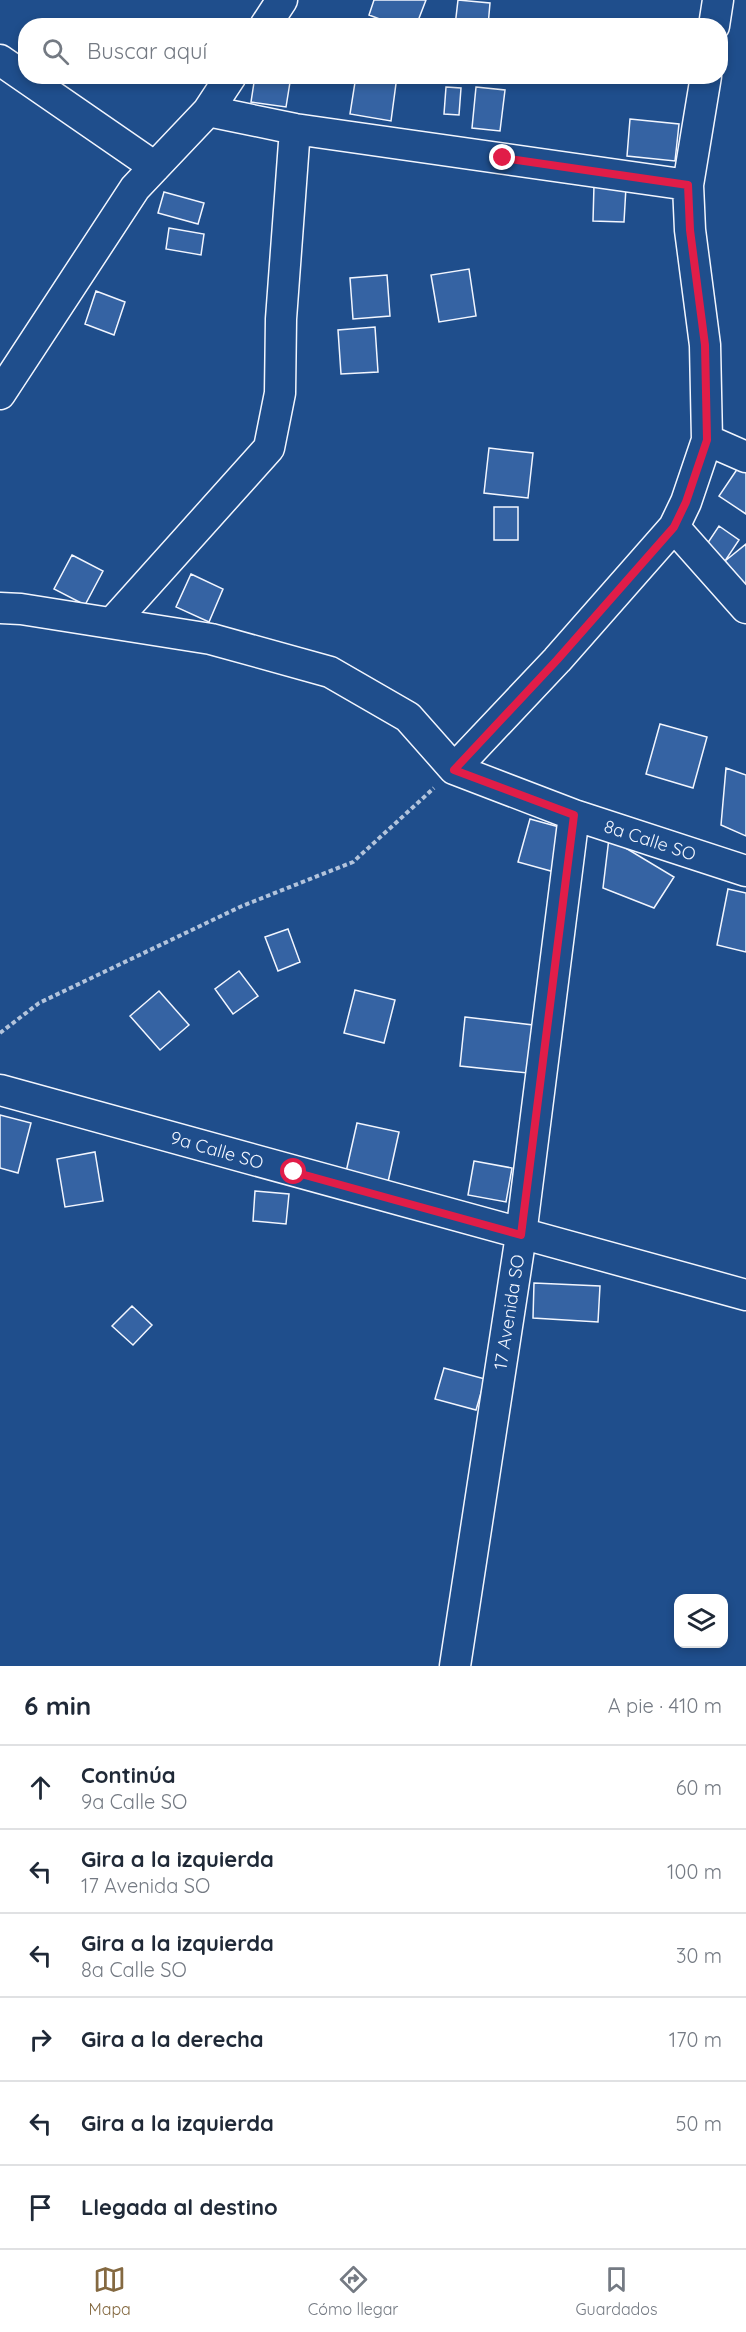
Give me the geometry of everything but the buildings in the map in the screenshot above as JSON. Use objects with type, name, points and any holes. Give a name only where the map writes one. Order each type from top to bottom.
[{"type":"street","points":[[270,18],[282,0]]},
{"type":"street","points":[[715,18],[718,0]]},
{"type":"street","points":[[0,60],[18,72]]},
{"type":"street","points":[[35,84],[155,167]]},
{"type":"street","points":[[2,384],[135,188],[208,111],[226,84]]},
{"type":"street","points":[[0,608],[21,609],[211,639],[330,672],[408,717],[454,770],[557,660],[674,527],[686,502],[707,440],[705,345],[690,230],[688,185],[705,84]]},
{"type":"street","points":[[208,111],[295,129],[688,185]]},
{"type":"street","points":[[112,623],[269,448],[280,393],[281,319],[295,129]]},
{"type":"street","points":[[707,440],[746,457]]},
{"type":"street","points":[[674,527],[746,608]]},
{"type":"street","name":"8a Calle SO","points":[[454,770],[574,815],[746,871]]},
{"type":"street","name":"17 Avenida SO","points":[[454,1666],[521,1235],[574,815]]},
{"type":"street","name":"9a Calle SO","points":[[0,1090],[746,1295]]},
{"type":"path","points":[[0,1034],[39,1003],[242,906],[352,862],[454,770]]},
{"type":"route","points":[[294,1172],[521,1235],[574,815],[454,770],[557,660],[674,527],[686,502],[707,440],[705,345],[690,230],[688,185],[503,158]]}]
